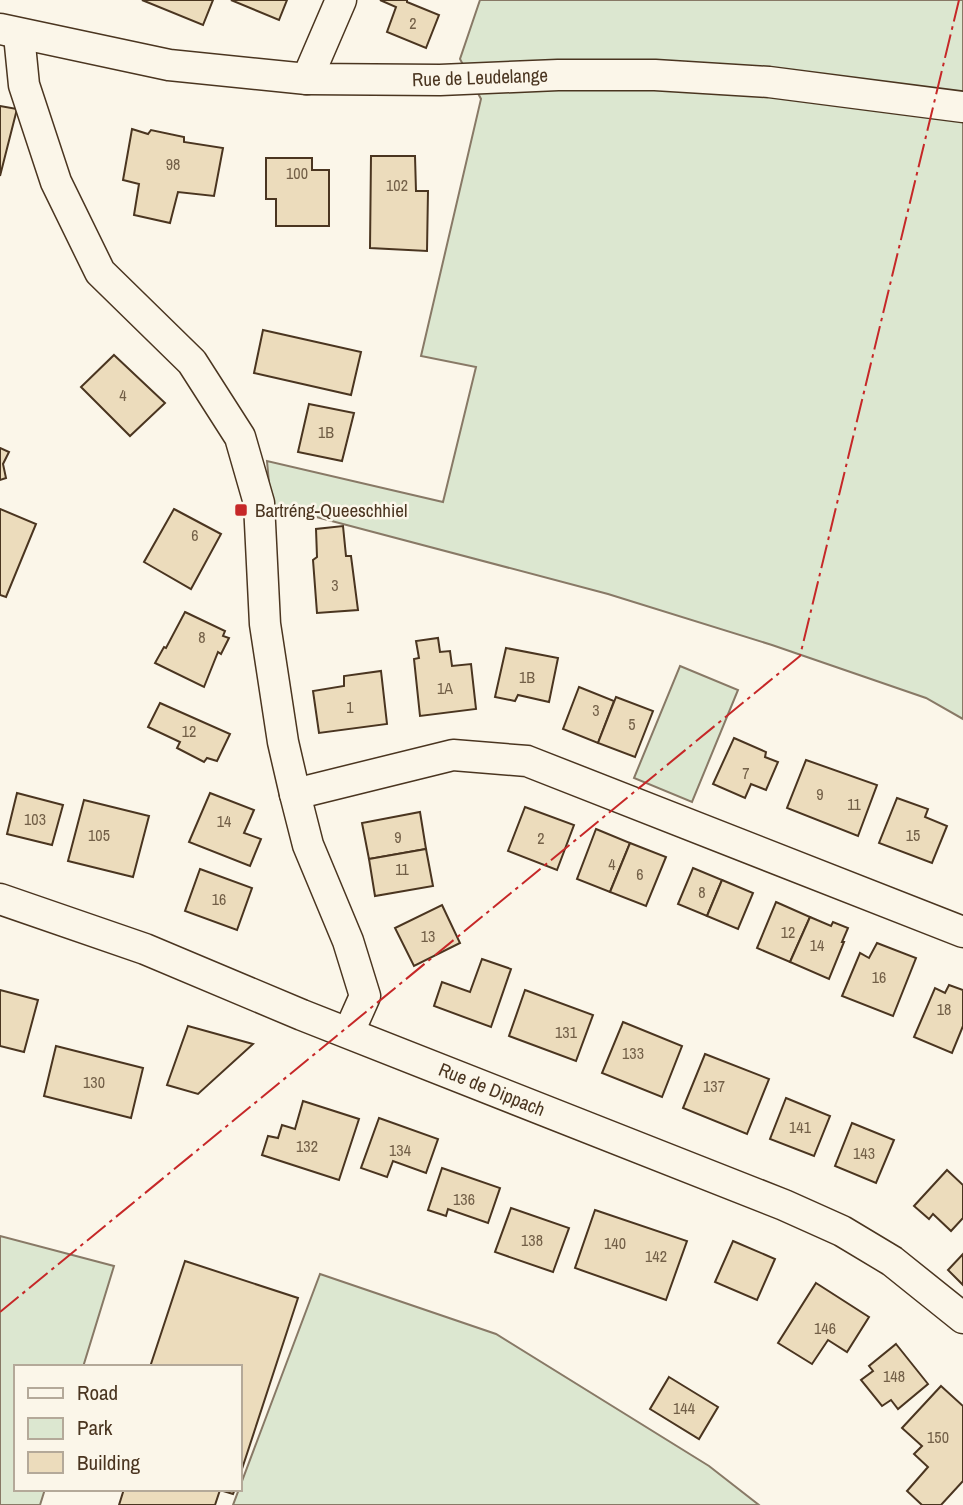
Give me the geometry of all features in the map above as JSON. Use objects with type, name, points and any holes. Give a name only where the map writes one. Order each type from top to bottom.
[{"type":"street","points":[[307,79],[341,0]]},
{"type":"street","points":[[10,32],[24,85],[56,182],[100,272],[192,362],[240,437],[259,503],[265,624],[283,741],[308,845],[348,941],[365,996],[349,1032]]},
{"type":"street","name":"Rue de Leudelange","points":[[10,32],[169,65],[307,79],[440,80],[558,75],[655,75],[769,82],[963,107]]},
{"type":"street","points":[[295,794],[453,755],[527,761],[963,932]]},
{"type":"street","name":"Rue de Dippach","points":[[0,899],[145,948],[302,1015],[784,1205],[842,1231],[892,1261],[963,1318]]},
{"type":"green space","points":[[480,0],[963,0],[963,719],[926,698],[772,645],[608,594],[271,505],[267,461],[443,502],[476,367],[421,356],[481,99],[460,59]]},
{"type":"green space","points":[[680,666],[738,690],[692,802],[634,778]]},
{"type":"green space","points":[[0,1236],[114,1266],[84,1365],[14,1365],[14,1491],[44,1491],[40,1505],[0,1505]]},
{"type":"green space","points":[[320,1274],[496,1334],[709,1466],[759,1505],[233,1505],[238,1491],[242,1491],[242,1481]]},
{"type":"building","points":[[142,0],[213,0],[203,25]]},
{"type":"building","points":[[231,0],[287,0],[279,20]]},
{"type":"building","points":[[380,0],[407,0],[439,15],[426,48],[387,32],[396,7]]},
{"type":"building","points":[[0,106],[17,109],[0,176]]},
{"type":"building","points":[[132,129],[148,134],[151,130],[184,137],[184,142],[223,148],[214,196],[178,192],[170,223],[134,215],[139,184],[123,180]]},
{"type":"building","points":[[371,156],[415,156],[416,191],[428,191],[427,251],[370,248]]},
{"type":"building","points":[[266,158],[312,158],[312,170],[329,170],[329,226],[276,226],[276,199],[266,199]]},
{"type":"building","points":[[263,330],[361,352],[351,395],[254,373]]},
{"type":"building","points":[[114,355],[165,403],[130,436],[81,387]]},
{"type":"building","points":[[309,404],[354,413],[342,461],[298,452]]},
{"type":"building","points":[[0,448],[9,452],[3,464],[6,478],[0,480]]},
{"type":"building","points":[[0,509],[36,524],[6,597],[0,595]]},
{"type":"building","points":[[174,509],[221,534],[191,589],[144,562]]},
{"type":"building","points":[[343,526],[346,556],[351,556],[358,610],[317,613],[313,560],[317,557],[316,529]]},
{"type":"building","points":[[185,612],[225,631],[223,636],[229,638],[221,654],[218,652],[204,687],[155,663]]},
{"type":"building","points":[[438,638],[440,652],[450,651],[452,666],[471,664],[476,709],[420,716],[414,659],[419,658],[416,641]]},
{"type":"building","points":[[506,648],[558,658],[549,702],[518,695],[515,701],[495,697]]},
{"type":"building","points":[[381,671],[387,724],[319,733],[313,691],[344,686],[344,676]]},
{"type":"building","points":[[579,687],[614,701],[598,743],[563,729]]},
{"type":"building","points":[[616,697],[653,711],[635,757],[598,743]]},
{"type":"building","points":[[160,703],[230,734],[217,761],[207,758],[204,762],[177,748],[180,742],[148,727]]},
{"type":"building","points":[[734,738],[766,752],[765,757],[778,762],[766,790],[751,784],[745,798],[713,784]]},
{"type":"building","points":[[806,760],[877,785],[858,836],[787,808]]},
{"type":"building","points":[[17,793],[63,805],[52,845],[7,834]]},
{"type":"building","points":[[210,793],[254,810],[244,833],[261,839],[250,866],[189,842]]},
{"type":"building","points":[[897,798],[928,809],[925,817],[947,826],[932,863],[879,843]]},
{"type":"building","points":[[84,800],[149,816],[133,877],[68,861]]},
{"type":"building","points":[[525,807],[574,825],[557,870],[508,851]]},
{"type":"building","points":[[420,812],[426,849],[369,859],[362,823]]},
{"type":"building","points":[[596,829],[630,843],[610,892],[577,879]]},
{"type":"building","points":[[630,843],[666,857],[646,906],[610,892]]},
{"type":"building","points":[[426,849],[433,886],[375,896],[369,859]]},
{"type":"building","points":[[693,868],[722,880],[707,916],[678,904]]},
{"type":"building","points":[[200,869],[252,888],[237,930],[185,911]]},
{"type":"building","points":[[722,880],[753,893],[738,929],[707,916]]},
{"type":"building","points":[[776,902],[810,917],[790,962],[757,948]]},
{"type":"building","points":[[442,905],[460,943],[414,966],[395,928]]},
{"type":"building","points":[[810,917],[831,926],[833,922],[848,928],[829,979],[790,962]]},
{"type":"building","points":[[877,943],[916,958],[893,1016],[842,996],[860,953],[869,958]]},
{"type":"building","points":[[482,959],[511,969],[491,1027],[434,1006],[442,982],[470,992]]},
{"type":"building","points":[[949,985],[963,990],[963,1026],[952,1053],[914,1037],[935,988],[945,993]]},
{"type":"building","points":[[0,990],[38,1000],[24,1052],[0,1046]]},
{"type":"building","points":[[525,990],[593,1015],[576,1061],[509,1036]]},
{"type":"building","points":[[623,1022],[682,1046],[662,1097],[602,1073]]},
{"type":"building","points":[[188,1026],[253,1044],[198,1094],[167,1085]]},
{"type":"building","points":[[56,1046],[143,1068],[131,1118],[44,1096]]},
{"type":"building","points":[[705,1054],[769,1079],[747,1134],[683,1108]]},
{"type":"building","points":[[786,1098],[830,1116],[814,1156],[770,1139]]},
{"type":"building","points":[[303,1101],[359,1119],[339,1180],[262,1155],[268,1136],[278,1138],[282,1125],[295,1129]]},
{"type":"building","points":[[379,1118],[438,1139],[426,1173],[393,1161],[387,1177],[361,1168]]},
{"type":"building","points":[[852,1123],[894,1140],[876,1183],[835,1166]]},
{"type":"building","points":[[442,1168],[500,1188],[488,1223],[448,1209],[446,1216],[428,1210]]},
{"type":"building","points":[[947,1170],[963,1185],[963,1218],[951,1231],[933,1214],[929,1219],[914,1206]]},
{"type":"building","points":[[511,1208],[569,1228],[553,1272],[495,1252]]},
{"type":"building","points":[[595,1210],[687,1241],[666,1300],[575,1268]]},
{"type":"building","points":[[733,1241],[775,1259],[757,1300],[715,1282]]},
{"type":"building","points":[[963,1254],[963,1285],[948,1270]]},
{"type":"building","points":[[185,1261],[298,1298],[242,1469],[242,1365],[151,1365]]},
{"type":"building","points":[[816,1283],[869,1317],[847,1352],[828,1340],[812,1364],[778,1343]]},
{"type":"building","points":[[896,1344],[928,1384],[898,1409],[891,1400],[882,1406],[861,1380],[873,1371],[869,1366]]},
{"type":"building","points":[[669,1377],[718,1407],[699,1439],[650,1409]]},
{"type":"building","points":[[941,1386],[963,1406],[963,1481],[941,1505],[922,1505],[907,1491],[928,1467],[914,1454],[922,1446],[902,1428]]},
{"type":"building","points":[[123,1491],[220,1491],[215,1505],[119,1505]]},
{"type":"power","points":[[0,1312],[800,656],[959,0]]},
{"type":"place","name":"Bartréng-Queeschhiel","points":[[241,510]]}]
